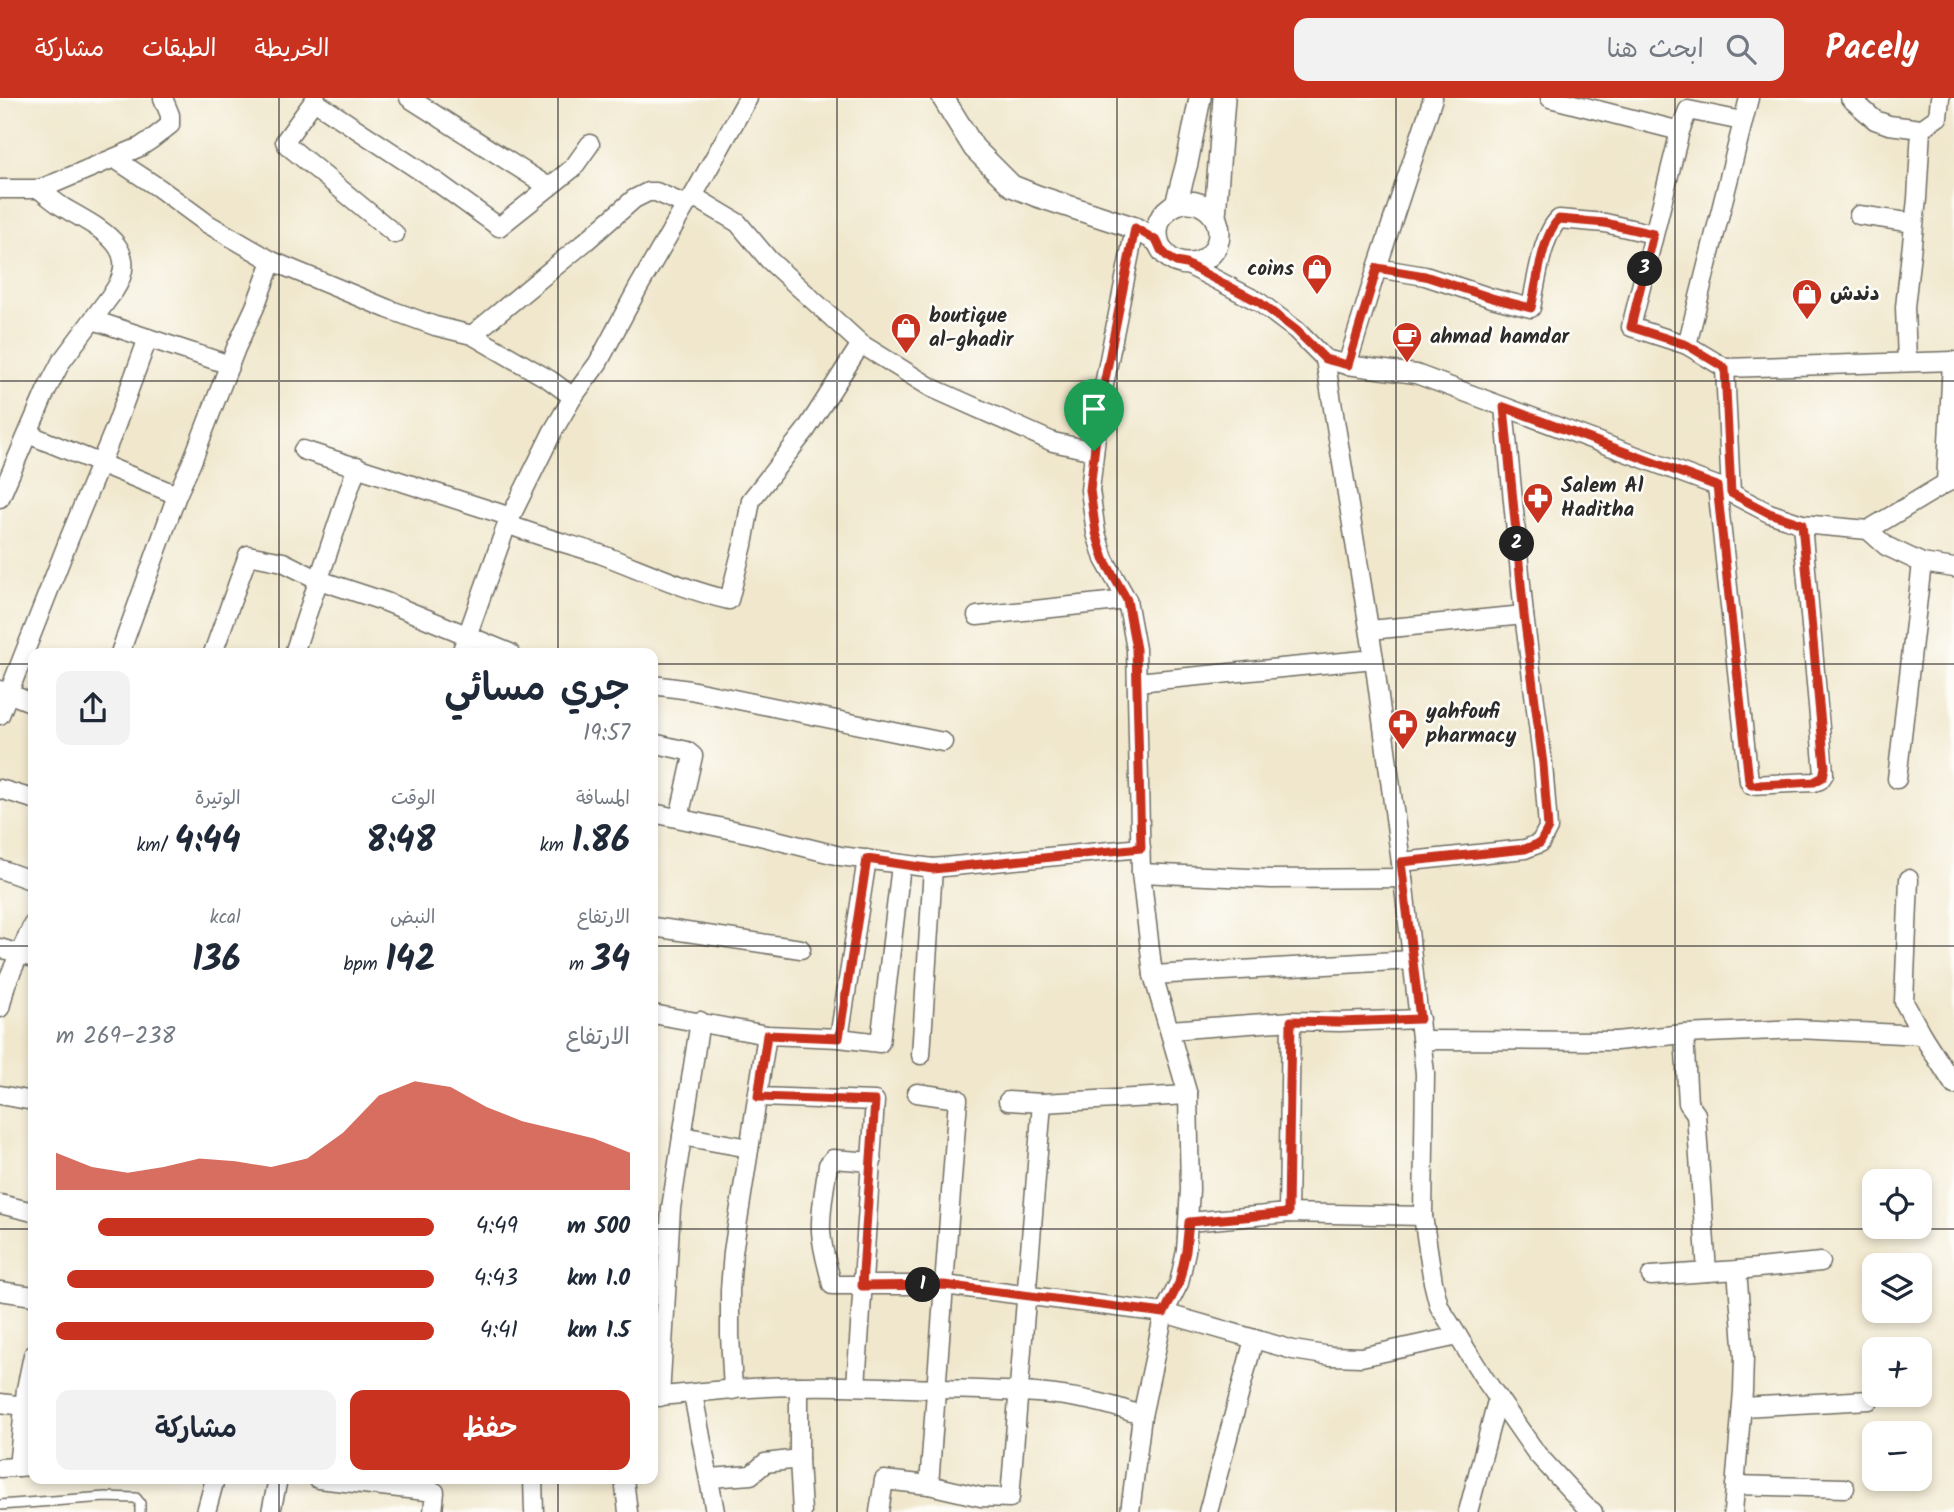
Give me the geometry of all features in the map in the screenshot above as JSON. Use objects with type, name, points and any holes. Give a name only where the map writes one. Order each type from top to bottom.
[{"type":"street","points":[[0,189],[39,189],[140,147],[170,125],[170,115],[163,98]]},
{"type":"street","points":[[409,98],[549,187]]},
{"type":"street","points":[[463,648],[509,520],[553,431],[598,363],[638,288],[748,98]]},
{"type":"street","points":[[943,98],[975,148],[1012,186],[1135,228],[1157,241]]},
{"type":"street","points":[[1176,204],[1200,98]]},
{"type":"street","points":[[1214,216],[1224,98]]},
{"type":"street","points":[[1348,365],[1433,98]]},
{"type":"street","points":[[1550,98],[1613,106],[1680,131]]},
{"type":"street","points":[[1687,345],[1749,98]]},
{"type":"street","points":[[1850,98],[1875,120],[1889,125],[1921,129],[1938,117],[1940,98]]},
{"type":"street","points":[[396,234],[285,142],[315,99],[499,227],[573,168],[590,144]]},
{"type":"street","points":[[1186,264],[1205,260],[1212,253],[1220,235],[1219,225],[1208,208],[1190,201],[1176,204],[1163,213],[1158,221],[1157,241],[1161,250],[1176,262],[1186,264],[1259,302],[1296,330],[1325,359],[1348,365],[1416,374],[1724,489],[1769,513],[1802,524],[1868,530],[1950,482],[1953,361],[1725,368],[1687,345],[1631,327],[1680,131],[1688,110],[1742,121]]},
{"type":"street","points":[[1907,362],[1905,307],[1921,129]]},
{"type":"street","points":[[116,159],[208,224],[272,261],[435,327],[472,335],[550,380],[573,397]]},
{"type":"street","points":[[0,498],[61,362],[121,279],[123,271],[122,253],[111,237],[39,189]]},
{"type":"street","points":[[472,335],[634,199],[648,192],[656,192],[690,200],[738,223],[769,260],[861,344],[932,388],[1053,442],[1094,451]]},
{"type":"street","points":[[1858,215],[1914,223]]},
{"type":"street","points":[[1377,268],[1425,276],[1531,308],[1547,238],[1552,225],[1559,219],[1605,223],[1653,234]]},
{"type":"street","points":[[1130,1512],[1142,1416],[1164,1313],[1179,1283],[1186,1251],[1190,1148],[1188,1095],[1153,975],[1141,873],[1136,649],[1127,600],[1104,559],[1096,533],[1090,490],[1099,410],[1135,228]]},
{"type":"street","points":[[122,648],[177,495],[272,261]]},
{"type":"street","points":[[93,320],[229,365]]},
{"type":"street","points":[[0,715],[4,692],[115,428],[148,338]]},
{"type":"street","points":[[303,450],[357,466],[509,520],[532,534],[599,554],[708,595],[729,600],[751,500],[806,430],[861,344]]},
{"type":"street","points":[[1325,359],[1370,630],[1420,1019],[1425,1073],[1423,1216],[1433,1282],[1439,1306],[1537,1454],[1593,1512]]},
{"type":"street","points":[[1725,368],[1724,489],[1751,785],[1814,782],[1824,774],[1802,524]]},
{"type":"street","points":[[1141,873],[1271,879],[1402,870],[1525,849],[1540,843],[1548,828],[1543,764],[1524,615],[1504,407]]},
{"type":"street","points":[[28,434],[177,495]]},
{"type":"street","points":[[296,648],[357,466]]},
{"type":"street","points":[[1868,530],[1886,546],[1922,563],[1954,568]]},
{"type":"street","points":[[215,648],[248,555],[283,562],[319,580],[386,602],[498,648]]},
{"type":"street","points":[[1897,779],[1922,563]]},
{"type":"street","points":[[977,616],[1127,600]]},
{"type":"street","points":[[1370,630],[1524,615]]},
{"type":"street","points":[[1138,682],[1374,659]]},
{"type":"street","points":[[658,686],[943,742]]},
{"type":"street","points":[[4,692],[28,701]]},
{"type":"street","points":[[658,744],[687,751],[693,756],[679,818]]},
{"type":"street","points":[[0,789],[28,797]]},
{"type":"street","points":[[658,814],[840,856],[933,869],[1141,848]]},
{"type":"street","points":[[839,1038],[867,859]]},
{"type":"street","points":[[658,1015],[767,1035],[880,1043],[901,865]]},
{"type":"street","points":[[0,869],[28,879]]},
{"type":"street","points":[[921,1055],[933,869]]},
{"type":"street","points":[[1909,879],[1904,1002],[1954,1085]]},
{"type":"street","points":[[658,928],[801,949]]},
{"type":"street","points":[[0,948],[26,956],[6,984],[0,1007]]},
{"type":"street","points":[[1153,975],[1412,961]]},
{"type":"street","points":[[1170,1030],[1291,1021],[1420,1019]]},
{"type":"street","points":[[658,1384],[671,1208],[700,1021]]},
{"type":"street","points":[[1288,1213],[1291,1021]]},
{"type":"street","points":[[1422,1040],[1616,1041],[1684,1034],[1797,1029],[1922,1035]]},
{"type":"street","points":[[1684,1034],[1688,1103],[1696,1114],[1707,1272]]},
{"type":"street","points":[[733,1390],[730,1290],[737,1225],[767,1035]]},
{"type":"street","points":[[917,1093],[958,1099],[929,1485]]},
{"type":"street","points":[[0,1095],[28,1100]]},
{"type":"street","points":[[1008,1101],[1042,1103],[1188,1095]]},
{"type":"street","points":[[758,1097],[875,1101],[856,1386]]},
{"type":"street","points":[[879,1512],[884,1480],[929,1485],[981,1504],[1010,1498],[1042,1103]]},
{"type":"street","points":[[682,1136],[749,1148]]},
{"type":"street","points":[[872,1162],[833,1159],[828,1165],[821,1216],[823,1250],[832,1286],[944,1285],[1164,1313],[1293,1350],[1331,1356],[1361,1357],[1458,1336]]},
{"type":"street","points":[[0,1204],[28,1211]]},
{"type":"street","points":[[1189,1222],[1288,1213],[1423,1216]]},
{"type":"street","points":[[1651,1276],[1821,1262]]},
{"type":"street","points":[[1733,1512],[1743,1406],[1744,1357],[1737,1270]]},
{"type":"street","points":[[0,1291],[28,1295]]},
{"type":"street","points":[[1208,1512],[1254,1339]]},
{"type":"street","points":[[658,1397],[799,1386],[1019,1392],[1068,1396],[1121,1408],[1142,1416]]},
{"type":"street","points":[[799,1386],[802,1512]]},
{"type":"street","points":[[693,1394],[715,1512]]},
{"type":"street","points":[[0,1403],[28,1395],[26,1466],[0,1468]]},
{"type":"street","points":[[1468,1512],[1498,1397]]},
{"type":"street","points":[[1743,1406],[1862,1400]]},
{"type":"street","points":[[710,1478],[751,1475],[765,1463],[799,1459]]},
{"type":"street","points":[[206,1512],[214,1484]]},
{"type":"street","points":[[271,1512],[277,1484]]},
{"type":"street","points":[[416,1484],[435,1485],[433,1512]]},
{"type":"street","points":[[533,1484],[534,1512]]},
{"type":"street","points":[[625,1484],[628,1512]]},
{"type":"street","points":[[1735,1485],[1845,1488]]},
{"type":"lane","points":[[0,1505],[105,1497],[136,1498],[140,1503],[140,1512]]},
{"type":"place","name":"coins","points":[[1317,296]]},
{"type":"place","name":"دندش","points":[[1807,321]]},
{"type":"place","name":"boutique al-ghadir","points":[[906,355]]},
{"type":"place","name":"ahmad hamdar","points":[[1407,364]]},
{"type":"place","name":"Salem Al Haditha","points":[[1538,525]]},
{"type":"place","name":"yahfoufi pharmacy","points":[[1403,751]]},
{"type":"route","points":[[1559,219],[1605,223],[1653,234],[1631,327],[1687,345],[1725,368],[1731,493],[1769,513],[1802,524],[1824,774],[1820,780],[1814,782],[1751,785],[1749,781],[1717,486],[1504,407],[1548,828],[1540,843],[1525,849],[1401,862],[1420,1019],[1291,1021],[1288,1213],[1189,1222],[1179,1283],[1164,1313],[944,1285],[862,1286],[875,1101],[758,1097],[767,1035],[839,1038],[867,859],[933,869],[1141,848],[1136,649],[1127,600],[1104,559],[1096,533],[1090,490],[1094,451],[1099,410],[1135,228],[1157,241],[1161,250],[1176,262],[1186,264],[1259,302],[1296,330],[1325,359],[1348,365],[1377,268],[1425,276],[1531,308],[1547,238],[1552,225],[1559,219]]}]
